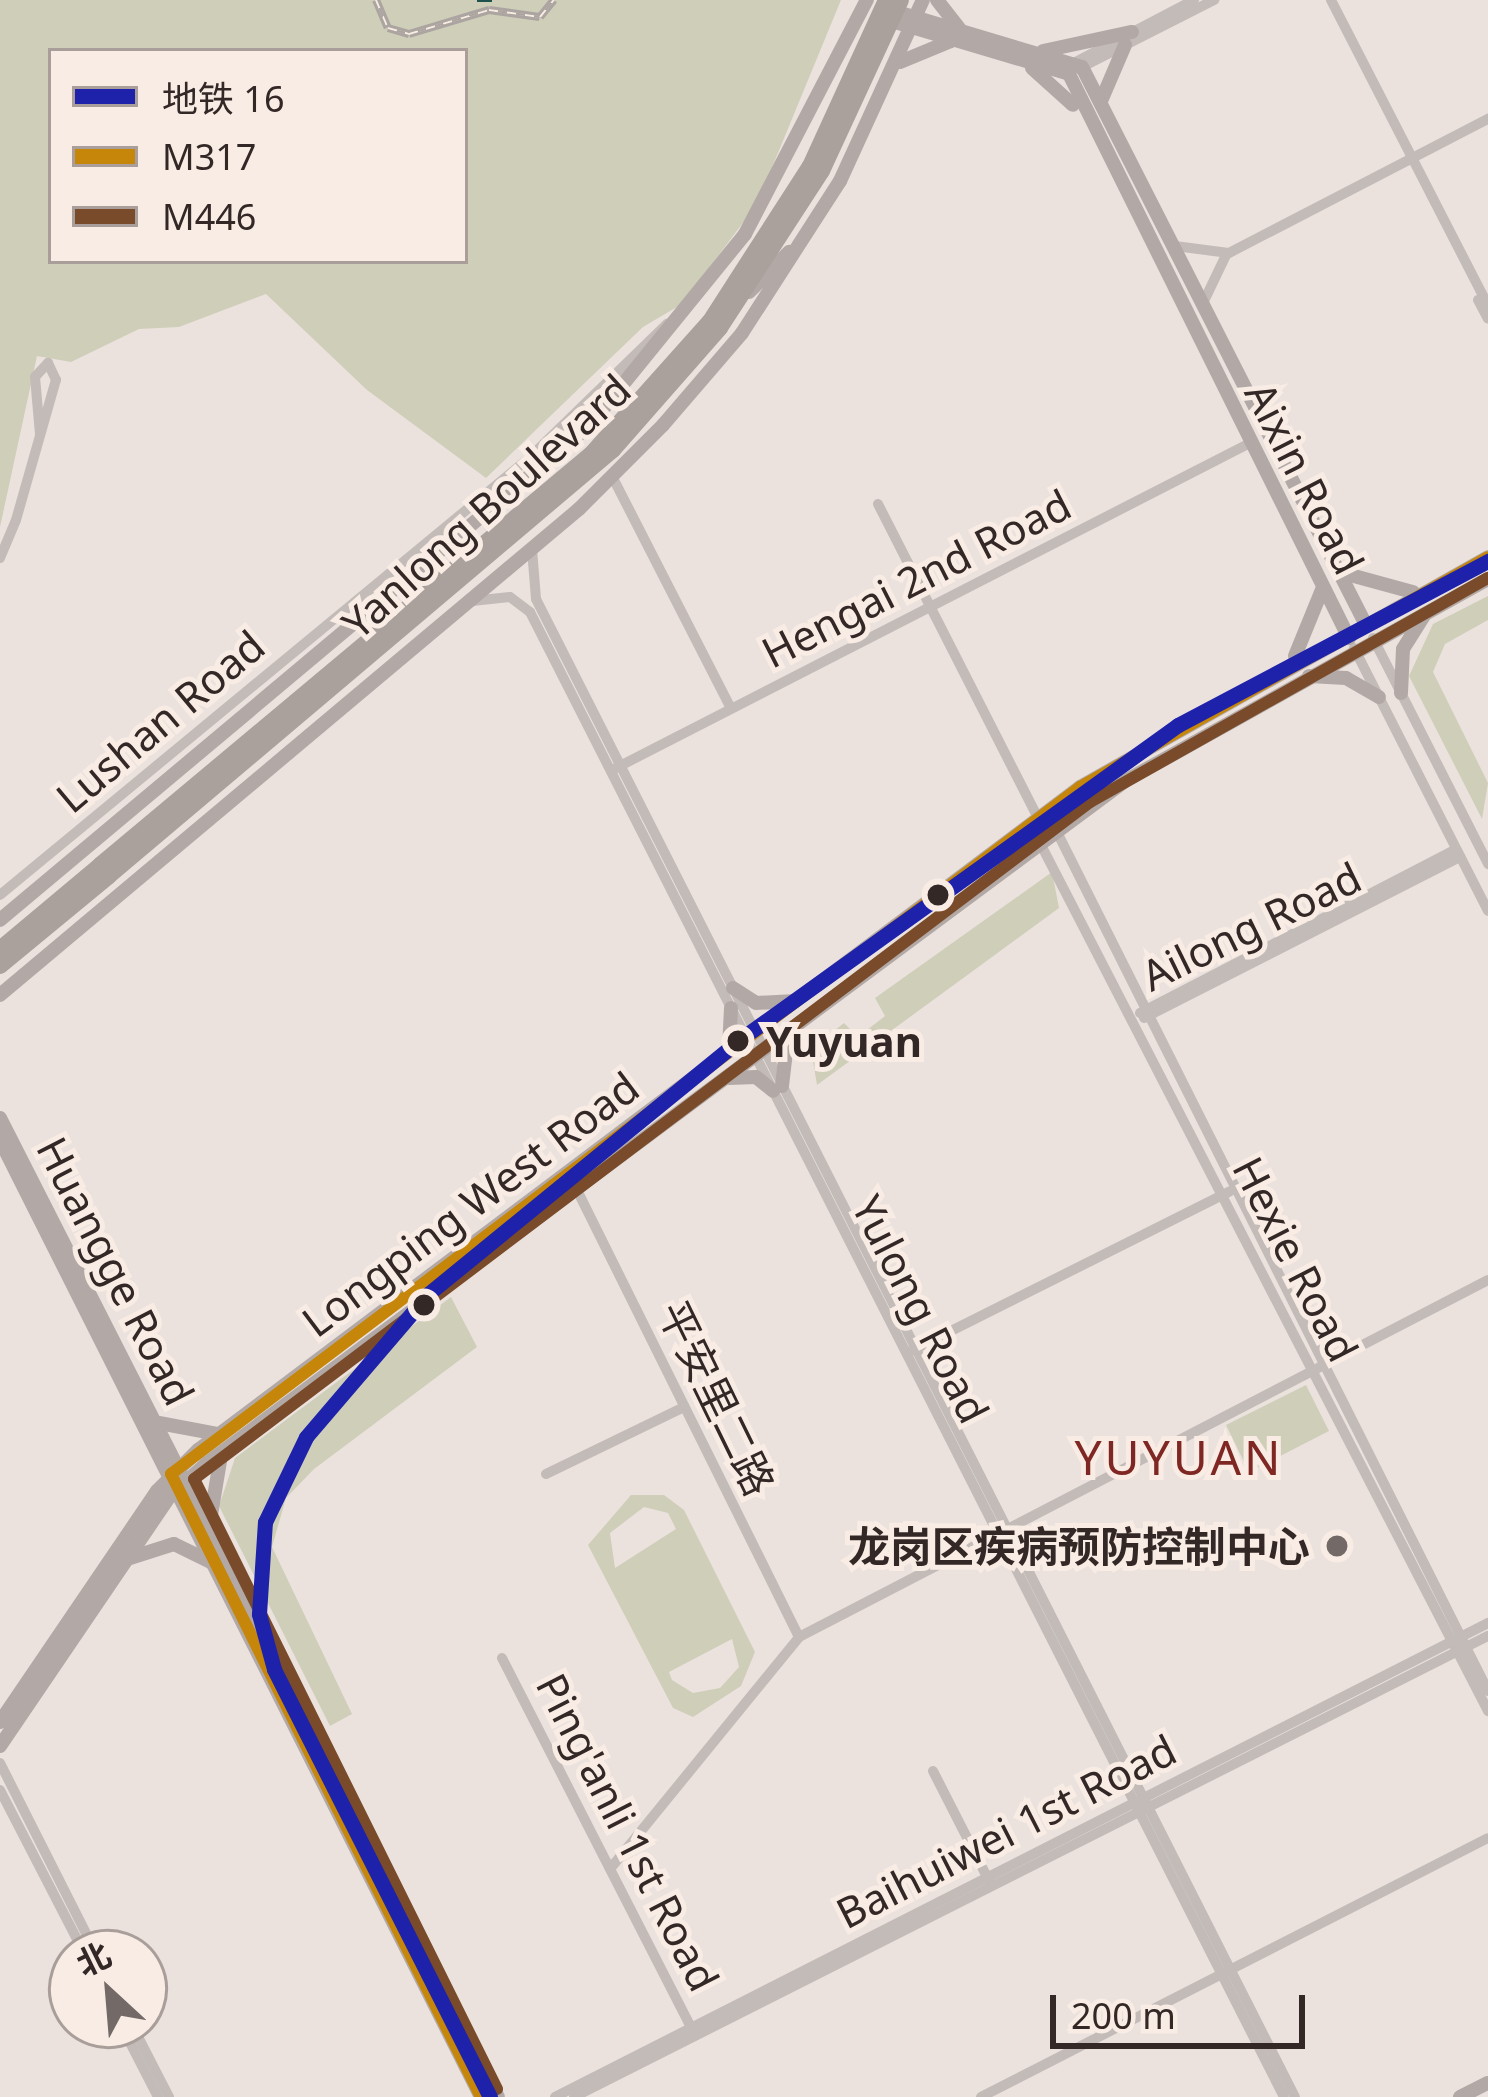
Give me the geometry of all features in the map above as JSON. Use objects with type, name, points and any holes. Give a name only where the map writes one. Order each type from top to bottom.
[{"type":"highway","name":"Yanlong Boulevard","points":[[816,169],[886,0]]},
{"type":"highway","name":"Yanlong Boulevard","points":[[0,948],[104,870],[577,485],[736,296],[816,169],[901,0]]},
{"type":"highway","name":"Yanlong Boulevard","points":[[0,966],[104,870]]},
{"type":"main road","points":[[0,994],[613,478],[726,354],[807,234],[886,87],[923,0]]},
{"type":"main road","points":[[937,0],[962,36],[1012,56],[1074,68]]},
{"type":"main road","points":[[1,920],[543,471],[686,316],[758,212],[839,68],[866,3],[914,22],[1029,51],[1074,68]]},
{"type":"main road","points":[[896,65],[962,36]]},
{"type":"main road","points":[[1029,51],[1129,38]]},
{"type":"main road","points":[[1102,106],[1103,75],[1129,38]]},
{"type":"main road","points":[[1012,56],[1089,126]]},
{"type":"main road","points":[[839,68],[872,59],[886,87]]},
{"type":"main road","name":"Aixin Road","points":[[1074,68],[1102,106],[1373,638]]},
{"type":"main road","name":"Aixin Road","points":[[1074,68],[1089,126],[1354,648]]},
{"type":"main road","points":[[736,296],[758,212]]},
{"type":"main road","points":[[736,296],[807,234]]},
{"type":"main road","name":"Longping West Road","points":[[0,1746],[179,1477],[225,1450],[297,1386],[530,1200],[1038,818],[1284,665],[1488,557]]},
{"type":"main road","points":[[1284,665],[1314,629],[1324,590],[1341,598],[1343,578],[1378,590],[1424,590]]},
{"type":"main road","name":"Longping West Road","points":[[0,1722],[179,1477],[222,1432],[297,1386],[541,1215],[1058,829],[1298,677],[1488,579]]},
{"type":"main road","points":[[1401,693],[1403,649],[1434,607]]},
{"type":"main road","points":[[1298,677],[1346,678],[1379,697]]},
{"type":"main road","points":[[0,948],[37,964]]},
{"type":"main road","points":[[733,988],[768,1006],[801,996]]},
{"type":"main road","points":[[727,1052],[731,1008]]},
{"type":"main road","points":[[718,1082],[747,1075],[778,1088],[778,1055],[794,1026]]},
{"type":"main road","name":"Huangge Road","points":[[0,1118],[154,1418],[217,1566],[481,2097]]},
{"type":"main road","name":"Huangge Road","points":[[0,1140],[179,1477],[214,1532],[498,2097]]},
{"type":"main road","points":[[530,1200],[541,1215]]},
{"type":"main road","points":[[154,1418],[182,1435],[222,1432]]},
{"type":"main road","points":[[214,1532],[211,1488],[225,1450]]},
{"type":"main road","points":[[126,1562],[174,1544],[217,1566]]},
{"type":"main road","points":[[1460,2097],[1488,2083]]},
{"type":"street","points":[[1074,68],[1194,0]]},
{"type":"street","points":[[1129,38],[1214,0]]},
{"type":"street","points":[[1331,0],[1488,320]]},
{"type":"street","points":[[1173,244],[1197,257],[1229,253],[1488,119]]},
{"type":"street","points":[[1410,158],[1488,306]]},
{"type":"street","points":[[1204,305],[1229,253]]},
{"type":"street","name":"Lushan Road","points":[[0,895],[528,459],[646,338],[686,316]]},
{"type":"street","points":[[0,559],[40,434],[57,377],[46,363],[35,376],[40,434]]},
{"type":"street","name":"Hengai 2nd Road","points":[[615,768],[1250,443]]},
{"type":"street","points":[[613,478],[731,709]]},
{"type":"street","points":[[878,504],[1038,818]]},
{"type":"street","name":"Yulong Road","points":[[532,549],[532,590],[731,1008],[750,1034]]},
{"type":"street","name":"Yulong Road","points":[[469,602],[500,595],[526,606],[733,988],[759,1052],[1226,1972],[1295,2097]]},
{"type":"street","name":"Aixin Road","points":[[1373,638],[1483,842],[1488,864]]},
{"type":"street","name":"Aixin Road","points":[[1354,648],[1488,911]]},
{"type":"street","points":[[90,822],[101,836]]},
{"type":"street","name":"Hexie Road","points":[[1058,829],[1142,1015],[1459,1644],[1488,1711]]},
{"type":"street","name":"Hexie Road","points":[[1040,843],[1142,1015]]},
{"type":"street","name":"Ailong Road","points":[[1142,1015],[1458,853]]},
{"type":"street","name":"平安里二路","points":[[576,1188],[799,1637]]},
{"type":"street","points":[[911,1351],[1229,1191]]},
{"type":"street","points":[[610,1869],[799,1637],[1000,1526],[1488,1280]]},
{"type":"street","points":[[546,1474],[684,1408]]},
{"type":"street","name":"Baihuiwei 1st Road","points":[[555,2097],[693,2032],[1459,1644],[1488,1623]]},
{"type":"street","name":"Baihuiwei 1st Road","points":[[1459,1644],[1488,1636]]},
{"type":"street","name":"Hexie Road","points":[[1459,1644],[1488,1691]]},
{"type":"street","name":"Ping'anli 1st Road","points":[[502,1658],[693,2032]]},
{"type":"street","points":[[0,1763],[84,1929]]},
{"type":"street","points":[[934,1772],[990,1882]]},
{"type":"street","points":[[0,1790],[72,1929]]},
{"type":"street","points":[[981,2097],[1488,1838]]},
{"type":"street","name":"Yulong Road","points":[[1226,1972],[1284,2097]]},
{"type":"street","name":"Baihuiwei 1st Road","points":[[574,2097],[693,2032]]},
{"type":"street","points":[[133,2049],[158,2097]]},
{"type":"street","points":[[144,2049],[169,2097]]},
{"type":"green space","points":[[0,0],[841,0],[757,204],[682,304],[643,327],[486,478],[367,390],[266,294],[179,327],[139,329],[71,362],[37,356],[0,527]]},
{"type":"green space","points":[[1488,596],[1488,620],[1445,644],[1433,672],[1488,783],[1482,819],[1409,676],[1433,624]]},
{"type":"green space","points":[[1052,872],[1059,908],[817,1085],[811,1049],[844,1023],[858,1037],[885,1016],[875,998]]},
{"type":"green space","points":[[451,1297],[477,1347],[314,1469],[286,1498],[272,1547],[352,1714],[330,1726],[219,1506],[235,1458]]},
{"type":"green space","points":[[1306,1385],[1329,1431],[1249,1472],[1226,1425]]},
{"type":"green space","points":[[631,1495],[664,1495],[684,1510],[755,1652],[741,1686],[693,1717],[673,1708],[588,1545]],"holes":[[[644,1507],[668,1513],[676,1529],[615,1568],[610,1533]],[[732,1639],[739,1667],[720,1688],[693,1693],[672,1680],[669,1672]]]},
{"type":"ferry route","points":[[477,0],[499,0]]},
{"type":"railway","points":[[376,0],[388,28],[409,34],[489,10],[540,17],[554,0]]},
{"type":"metro line","name":"16","points":[[490,2097],[274,1669],[259,1614],[265,1522],[306,1437],[428,1294],[739,1040],[1178,725],[1488,561]]},
{"type":"transit line","name":"M317","points":[[481,2097],[171,1474],[1080,787],[1488,557]]},
{"type":"transit line","name":"M446","points":[[497,2089],[194,1479],[1090,802],[1488,578]]},
{"type":"place","name":"Yuyuan","points":[[738,1041]]},
{"type":"place","name":"龙岗区疾病预防控制中心","points":[[1337,1546]]},
{"type":"district","name":"YUYUAN","points":[[1179,1457]]}]
